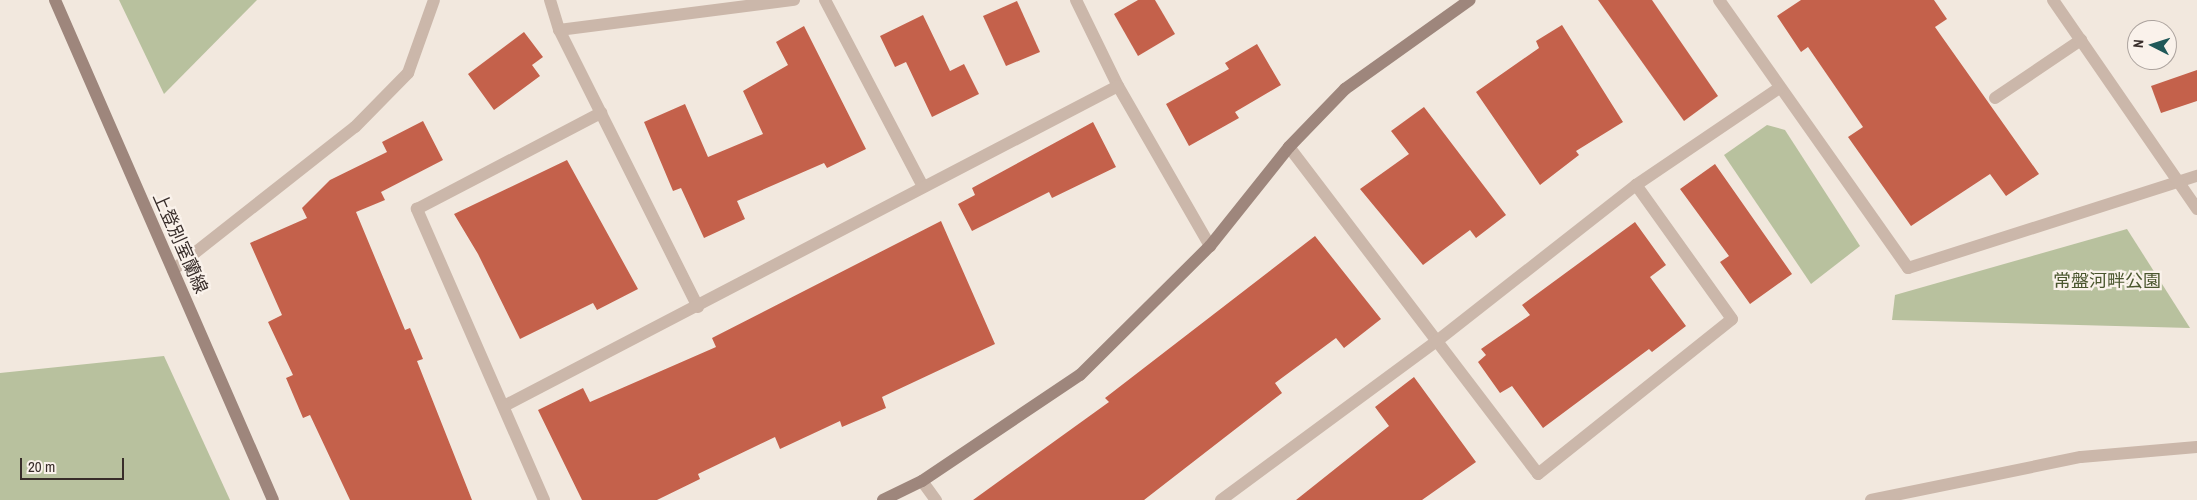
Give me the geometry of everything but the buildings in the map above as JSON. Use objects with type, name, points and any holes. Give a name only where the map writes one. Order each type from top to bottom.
[{"type":"street","name":"上登別室蘭線","points":[[55,0],[174,270],[272,500]]},
{"type":"street","points":[[174,270],[355,127],[408,74],[434,0]]},
{"type":"street","points":[[550,0],[559,30],[698,307]]},
{"type":"street","points":[[559,30],[794,0]]},
{"type":"street","points":[[825,0],[924,187]]},
{"type":"street","points":[[1076,0],[1118,86],[1210,246]]},
{"type":"street","points":[[883,500],[922,481],[1080,375],[1210,246],[1289,147],[1346,88],[1470,0]]},
{"type":"street","points":[[1719,0],[1779,88],[1908,268],[2197,176]]},
{"type":"street","points":[[2053,0],[2197,209]]},
{"type":"street","points":[[1995,98],[2081,40]]},
{"type":"street","points":[[504,406],[698,307],[1118,86]]},
{"type":"street","points":[[1221,500],[1437,340],[1636,185],[1779,88]]},
{"type":"street","points":[[544,500],[417,209],[600,113]]},
{"type":"street","points":[[1289,147],[1538,474],[1732,319],[1636,185]]},
{"type":"street","points":[[1871,500],[2081,457],[2197,447]]},
{"type":"street","points":[[922,481],[936,500]]},
{"type":"green space","points":[[119,0],[257,0],[164,94]]},
{"type":"green space","points":[[1767,125],[1785,130],[1860,246],[1811,284],[1724,155]]},
{"type":"green space","name":"常盤河畔公園","points":[[2127,229],[2190,328],[1892,320],[1895,295]]},
{"type":"green space","points":[[164,356],[230,500],[0,500],[0,373]]}]
